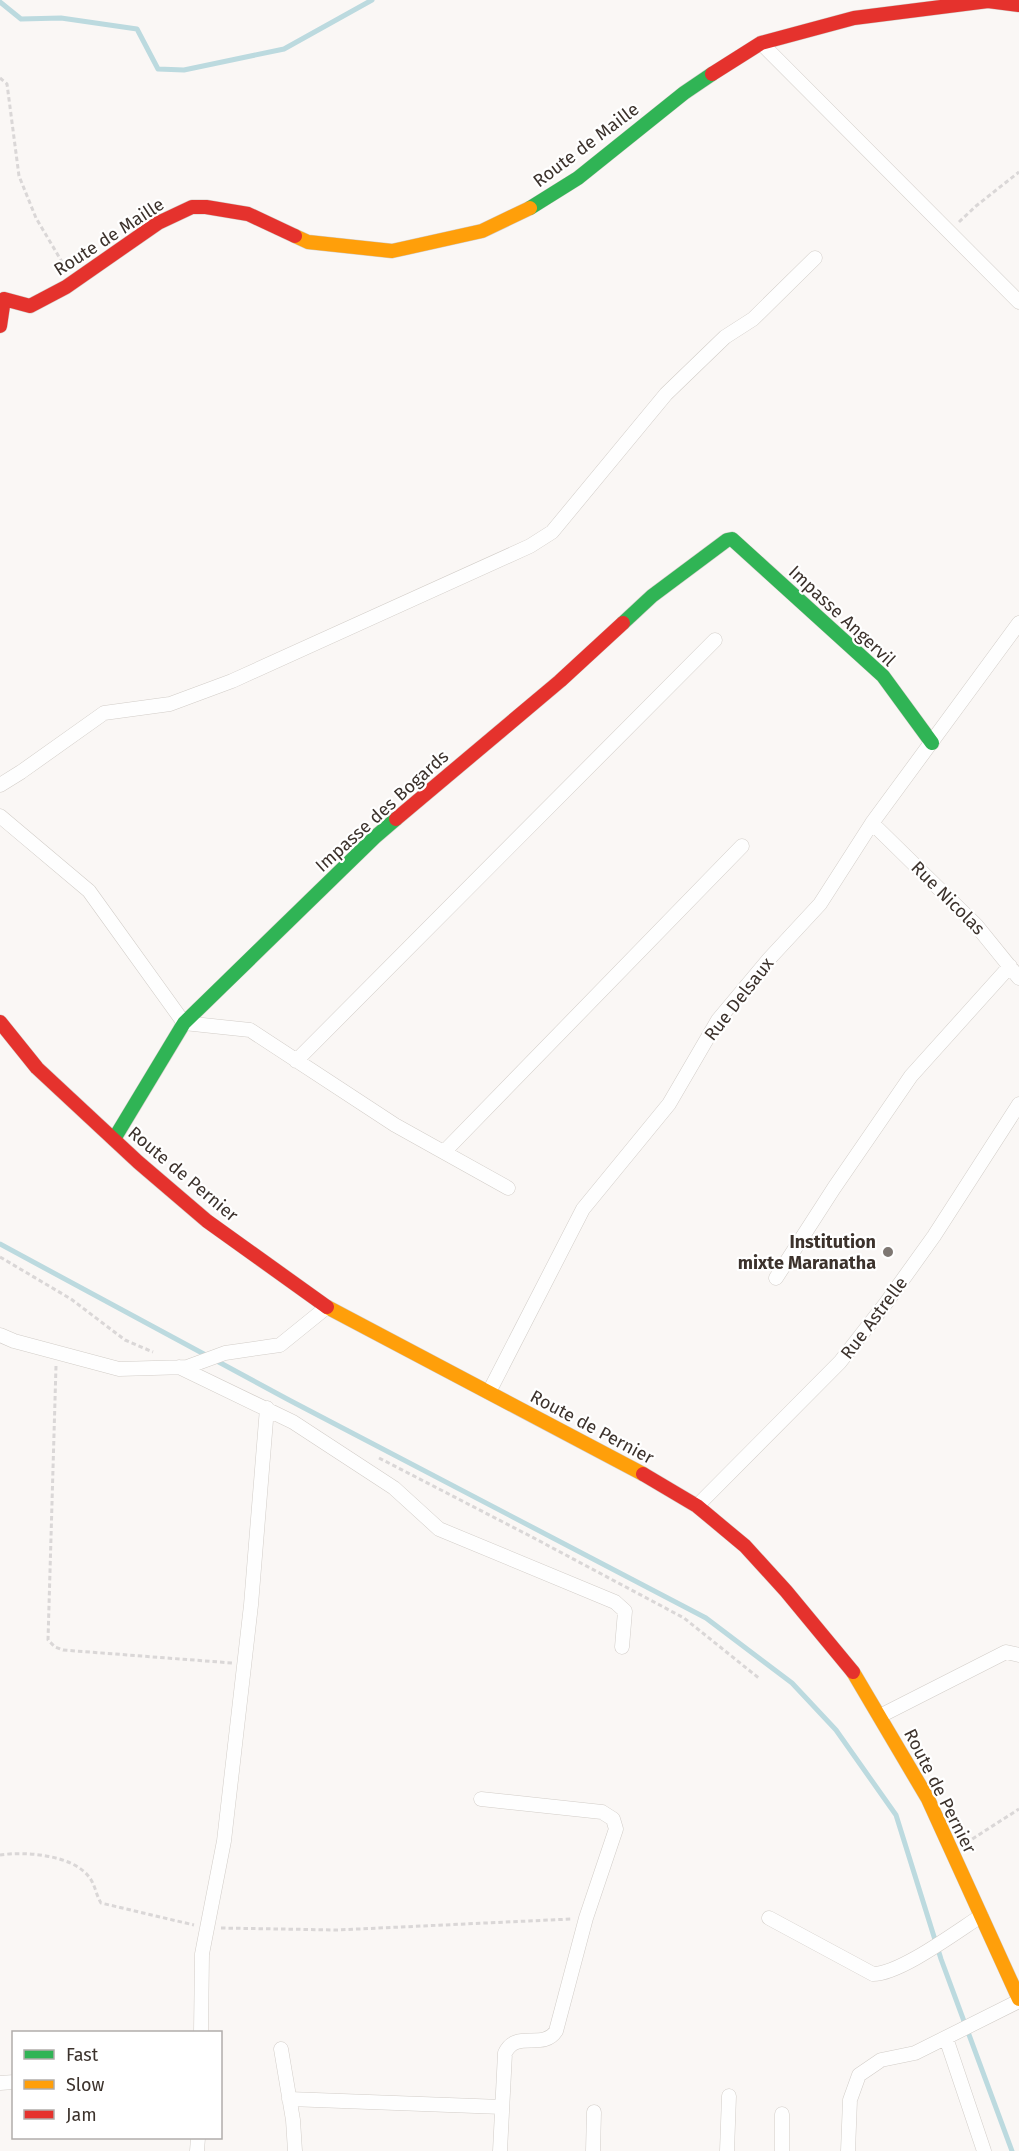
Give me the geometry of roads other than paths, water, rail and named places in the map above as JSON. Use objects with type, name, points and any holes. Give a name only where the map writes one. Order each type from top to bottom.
[{"type":"street","name":"Route de Maille","points":[[0,326],[4,299],[30,306],[74,281],[158,223],[192,207],[248,214],[308,242],[365,249],[392,251],[482,231],[521,213],[578,178],[684,93],[761,43],[825,25],[877,15],[988,1],[1019,5]]},
{"type":"street","points":[[761,43],[1019,302]]},
{"type":"street","points":[[0,784],[21,772],[104,713],[170,704],[232,681],[531,546],[552,532],[666,394],[725,337],[753,319],[815,258]]},
{"type":"street","name":"Impasse Angervil","points":[[716,548],[727,540],[732,539],[736,542],[883,676],[932,743]]},
{"type":"street","name":"Impasse des Bogards","points":[[114,1139],[184,1023],[375,837],[560,681],[652,596],[716,548]]},
{"type":"street","name":"Rue Delsaux","points":[[489,1392],[583,1209],[669,1104],[718,1020],[769,959],[820,904],[872,823],[1019,623]]},
{"type":"street","points":[[296,1061],[716,640]]},
{"type":"street","points":[[0,816],[89,891],[184,1023],[250,1030],[395,1125],[508,1188]]},
{"type":"street","name":"Rue Nicolas","points":[[872,823],[976,925],[1019,978]]},
{"type":"street","points":[[444,1152],[742,846]]},
{"type":"street","points":[[776,1278],[911,1076],[1010,966]]},
{"type":"street","name":"Route de Pernier","points":[[0,1022],[37,1068],[207,1221],[327,1307],[660,1483],[697,1506],[745,1546],[786,1590],[850,1668],[880,1716],[928,1799],[1019,2000]]},
{"type":"street","name":"Rue Astrelle","points":[[697,1506],[840,1362],[934,1236],[1019,1104]]},
{"type":"street","points":[[0,1335],[14,1341],[119,1369],[183,1367],[225,1353],[280,1345],[327,1307]]},
{"type":"street","points":[[183,1367],[293,1422],[394,1488],[439,1529],[615,1602],[626,1611],[622,1647]]},
{"type":"street","points":[[201,2031],[202,1954],[224,1841],[251,1605],[267,1408]]},
{"type":"street","points":[[880,1716],[1006,1652],[1019,1655]]},
{"type":"street","points":[[480,1798],[602,1812],[613,1819],[616,1829],[586,1918],[554,2035],[544,2040],[514,2042],[508,2046],[505,2053],[500,2151]]},
{"type":"street","points":[[769,1918],[873,1974],[882,1974],[916,1957],[981,1916]]},
{"type":"street","points":[[848,2151],[850,2100],[859,2075],[881,2060],[915,2053],[1019,2000]]},
{"type":"street","points":[[946,2038],[984,2151]]},
{"type":"street","points":[[281,2049],[290,2099],[295,2151]]},
{"type":"street","points":[[727,2151],[729,2096]]},
{"type":"street","points":[[290,2099],[502,2107]]},
{"type":"street","points":[[593,2151],[594,2112]]},
{"type":"street","points":[[782,2114],[782,2151]]},
{"type":"waterway","points":[[0,2],[21,19],[61,18],[137,29],[158,69],[184,70],[284,49],[372,0]]},
{"type":"waterway","points":[[0,1244],[289,1400],[706,1618],[792,1683],[836,1730],[896,1815],[941,1959],[1012,2151]]},
{"type":"place","name":"Institution mixte Maranatha","points":[[888,1252]]}]
